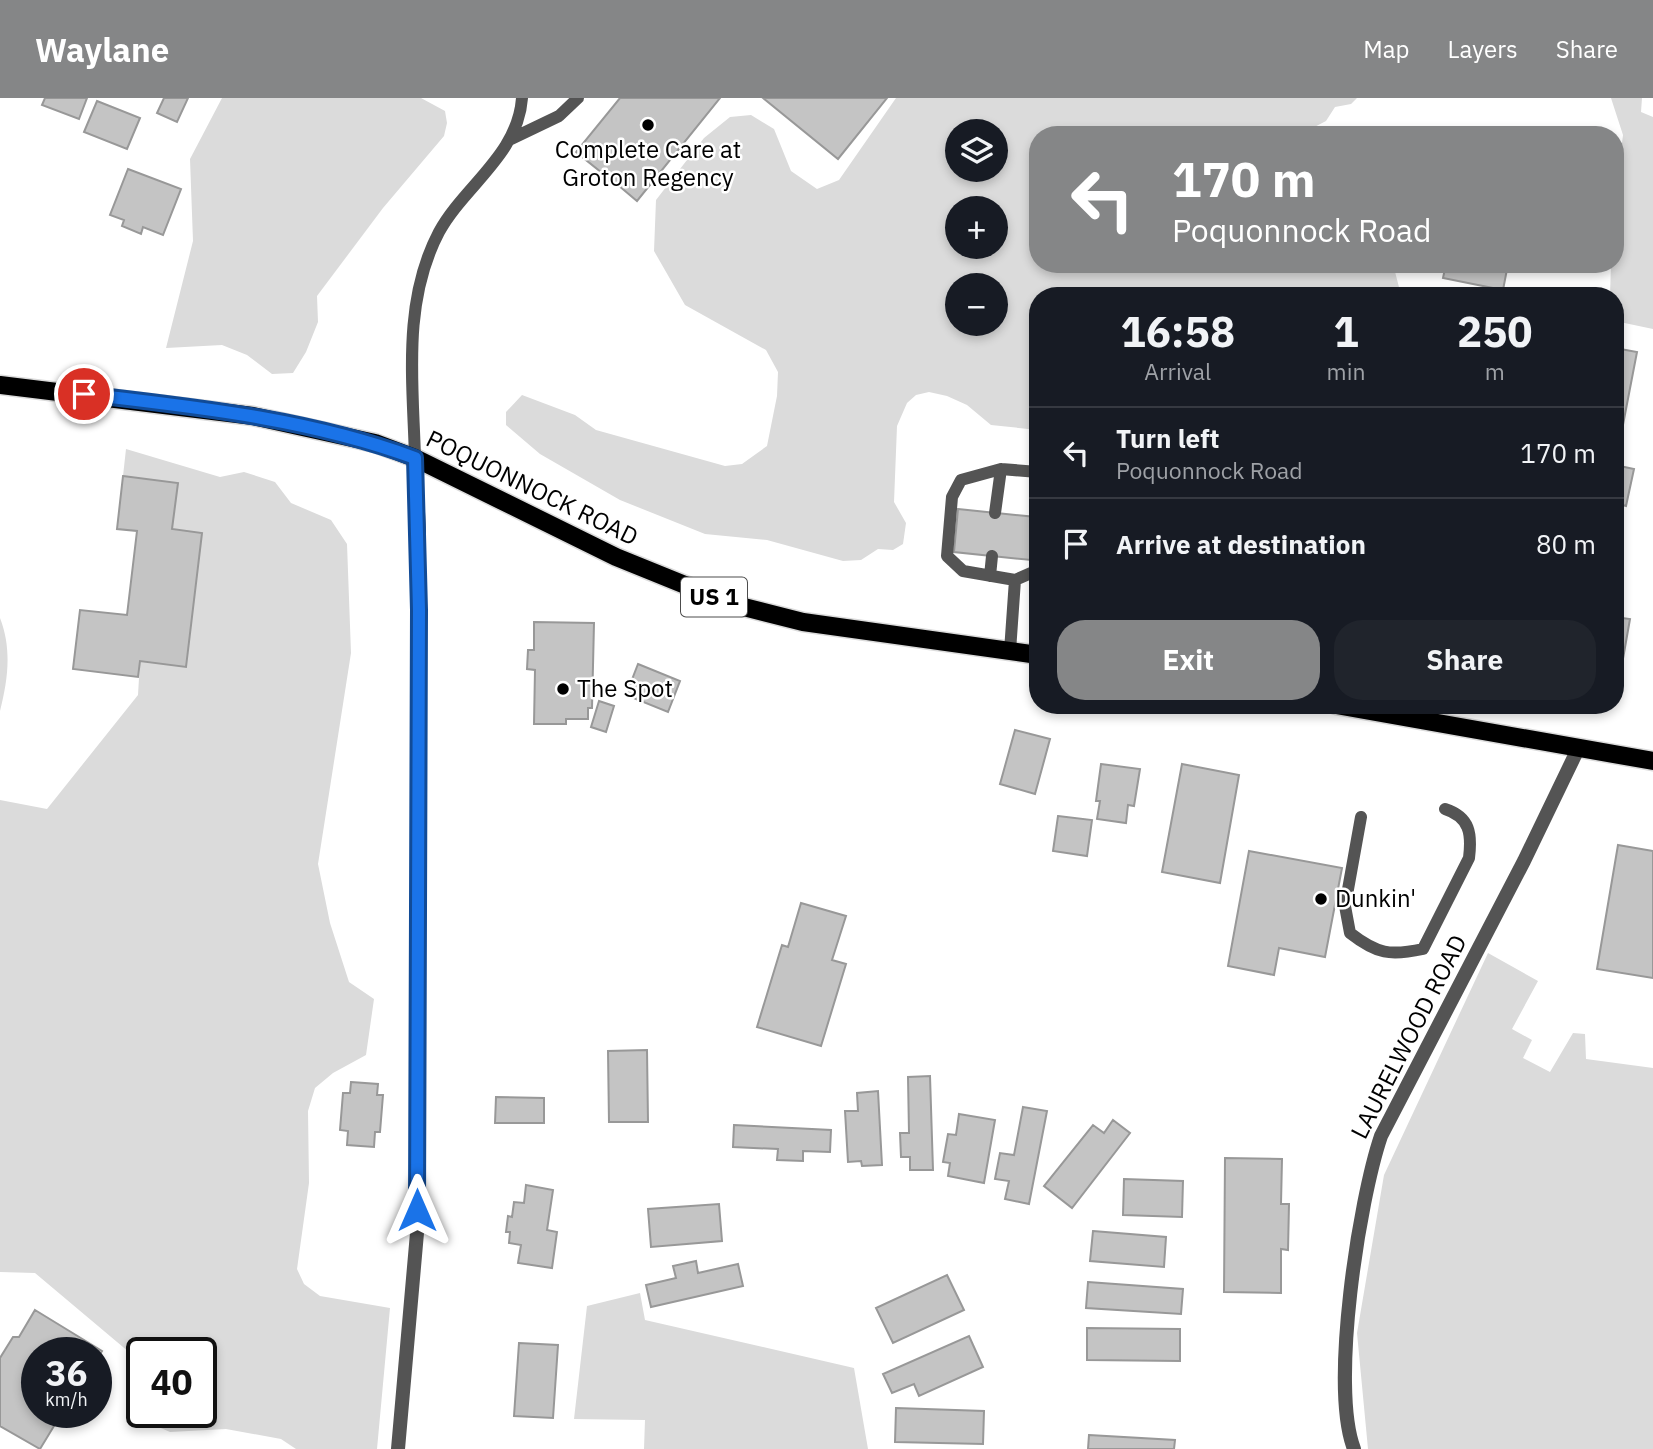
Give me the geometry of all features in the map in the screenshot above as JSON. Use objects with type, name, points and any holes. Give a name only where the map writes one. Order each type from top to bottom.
[{"type":"main road","name":"POQUONNOCK ROAD","points":[[0,385],[263,418],[375,443],[415,458],[616,557],[732,604],[803,622],[1029,654]]},
{"type":"main road","points":[[1386,714],[1653,761]]},
{"type":"street","points":[[398,1449],[417,1233],[419,597],[415,458]]},
{"type":"street","name":"LAURELWOOD ROAD","points":[[1354,1449],[1346,1365],[1359,1223],[1368,1175],[1381,1136],[1524,861],[1578,749]]},
{"type":"lane","points":[[415,458],[412,343],[414,308],[421,279],[439,233],[453,210],[510,139],[522,98]]},
{"type":"lane","points":[[510,139],[559,116],[578,98]]},
{"type":"lane","points":[[1029,471],[1001,468],[961,480],[952,497],[947,556],[963,571],[1015,580],[1029,574]]},
{"type":"lane","points":[[995,513],[1001,468]]},
{"type":"lane","points":[[990,576],[992,556]]},
{"type":"lane","points":[[1010,651],[1015,580]]},
{"type":"lane","points":[[1361,817],[1345,906],[1350,933],[1367,947],[1394,955],[1423,949],[1469,858],[1471,844],[1467,823],[1456,812],[1445,809]]},
{"type":"shaded area","points":[[222,98],[421,98],[445,111],[447,123],[444,136],[383,208],[317,296],[318,322],[306,352],[293,373],[272,374],[247,355],[222,345],[166,348],[193,241],[190,159]]},
{"type":"shaded area","points":[[896,98],[1357,98],[1351,104],[1335,107],[1326,121],[1316,126],[1029,126],[1029,273],[1395,273],[1399,287],[1029,287],[1029,429],[991,425],[967,405],[947,396],[929,392],[916,395],[907,403],[897,426],[894,502],[906,523],[903,544],[893,550],[878,549],[861,560],[843,561],[767,540],[705,534],[620,500],[540,454],[506,425],[506,412],[522,395],[575,415],[596,430],[725,466],[742,464],[767,446],[777,396],[778,372],[766,350],[685,305],[654,251],[656,200],[704,138],[730,117],[751,115],[774,129],[791,171],[817,189],[839,180]]},
{"type":"shaded area","points":[[1611,98],[1642,98],[1641,112],[1653,117],[1653,329],[1624,323],[1624,287],[1610,287],[1611,273],[1624,273],[1624,126],[1620,126]]},
{"type":"shaded area","points":[[126,449],[220,477],[244,472],[275,482],[291,503],[331,520],[347,544],[351,653],[318,864],[330,923],[349,982],[374,999],[366,1055],[333,1073],[315,1088],[308,1111],[309,1183],[297,1269],[304,1284],[320,1296],[390,1308],[377,1449],[296,1449],[281,1439],[226,1429],[170,1432],[161,1428],[217,1428],[217,1337],[126,1337],[126,1350],[35,1273],[0,1272],[0,800],[47,809],[138,695],[140,661],[186,666],[202,534],[172,529],[177,483],[123,476]]},
{"type":"shaded area","points":[[0,618],[8,664],[0,711]]},
{"type":"shaded area","points":[[1488,953],[1538,981],[1512,1029],[1532,1040],[1523,1058],[1550,1072],[1573,1033],[1585,1034],[1586,1059],[1653,1068],[1653,1449],[1368,1449],[1357,1333],[1384,1175]]},
{"type":"shaded area","points":[[640,1293],[645,1320],[854,1368],[868,1449],[644,1449],[645,1420],[574,1419],[587,1306]]},
{"type":"building","points":[[45,98],[87,98],[79,119],[42,105]]},
{"type":"building","points":[[164,98],[188,98],[177,122],[157,113]]},
{"type":"building","name":"Complete Care at Groton Regency","points":[[620,98],[720,98],[637,201],[612,180],[607,185],[598,178],[602,173],[576,152]]},
{"type":"building","name":"Complete Care at Groton Regency","points":[[763,98],[887,98],[838,159]]},
{"type":"building","points":[[97,101],[140,118],[127,149],[84,132]]},
{"type":"building","points":[[128,169],[181,189],[163,235],[143,227],[141,234],[122,226],[124,220],[110,215]]},
{"type":"building","points":[[1444,273],[1506,273],[1504,287],[1488,287],[1443,278]]},
{"type":"building","points":[[1624,350],[1637,352],[1624,419]]},
{"type":"building","points":[[1624,467],[1634,469],[1624,505]]},
{"type":"building","points":[[123,476],[178,483],[172,529],[202,533],[186,667],[140,661],[138,677],[73,669],[80,610],[127,615],[137,531],[117,529]]},
{"type":"building","points":[[958,509],[1029,516],[1029,560],[954,552]]},
{"type":"building","points":[[1624,618],[1630,619],[1624,653]]},
{"type":"building","name":"The Spot","points":[[534,622],[594,623],[592,708],[588,708],[588,719],[566,719],[566,724],[534,724],[535,670],[527,669],[528,650],[534,650]]},
{"type":"building","points":[[638,664],[680,681],[668,712],[626,695]]},
{"type":"building","points":[[599,701],[614,706],[606,732],[591,727]]},
{"type":"building","points":[[1015,730],[1050,739],[1035,794],[1000,784]]},
{"type":"building","points":[[1101,764],[1140,769],[1134,806],[1128,805],[1126,823],[1097,819],[1100,801],[1096,801]]},
{"type":"building","points":[[1182,764],[1239,775],[1220,883],[1162,872]]},
{"type":"building","points":[[1058,816],[1092,820],[1087,856],[1053,851]]},
{"type":"building","points":[[1618,845],[1653,851],[1653,978],[1597,969]]},
{"type":"building","points":[[1249,851],[1342,868],[1325,957],[1279,948],[1274,975],[1228,966]]},
{"type":"building","points":[[801,903],[846,916],[832,960],[846,964],[821,1046],[757,1027],[782,945],[788,947]]},
{"type":"building","points":[[647,1050],[648,1122],[609,1122],[608,1051]]},
{"type":"building","points":[[930,1076],[933,1170],[910,1170],[910,1157],[901,1157],[900,1133],[909,1133],[908,1077]]},
{"type":"building","points":[[351,1082],[378,1084],[377,1095],[383,1095],[380,1132],[375,1132],[374,1147],[347,1145],[348,1131],[340,1130],[343,1093],[350,1093]]},
{"type":"building","points":[[878,1091],[882,1165],[862,1166],[861,1161],[848,1162],[845,1111],[858,1111],[857,1093]]},
{"type":"building","points":[[496,1097],[544,1098],[544,1123],[495,1123]]},
{"type":"building","points":[[1023,1107],[1047,1111],[1029,1204],[1005,1199],[1009,1181],[995,1179],[1000,1153],[1014,1155]]},
{"type":"building","points":[[959,1114],[995,1120],[984,1183],[948,1176],[950,1163],[943,1162],[948,1134],[956,1135]]},
{"type":"building","points":[[1113,1120],[1130,1133],[1072,1208],[1044,1186],[1093,1125],[1104,1133]]},
{"type":"building","points":[[734,1125],[831,1130],[830,1152],[803,1151],[803,1161],[777,1160],[778,1149],[733,1147]]},
{"type":"building","points":[[1225,1158],[1282,1159],[1281,1204],[1289,1204],[1288,1250],[1281,1249],[1281,1293],[1224,1292]]},
{"type":"building","points":[[1124,1179],[1183,1181],[1182,1217],[1123,1215]]},
{"type":"building","points":[[526,1185],[553,1190],[547,1230],[557,1232],[552,1268],[518,1263],[521,1245],[509,1243],[510,1232],[506,1232],[508,1216],[512,1217],[514,1202],[524,1203]]},
{"type":"building","points":[[719,1204],[722,1241],[651,1247],[648,1209]]},
{"type":"building","points":[[1093,1231],[1166,1237],[1164,1267],[1090,1261]]},
{"type":"building","points":[[696,1261],[698,1273],[738,1264],[743,1286],[651,1307],[646,1285],[676,1278],[673,1266]]},
{"type":"building","points":[[947,1275],[964,1310],[893,1343],[876,1308]]},
{"type":"building","points":[[1088,1282],[1183,1289],[1181,1314],[1086,1308]]},
{"type":"building","points":[[35,1310],[79,1337],[21,1337],[21,1428],[53,1428],[40,1449],[0,1426],[0,1358],[13,1337],[19,1337]]},
{"type":"building","points":[[1087,1328],[1180,1329],[1180,1361],[1087,1360]]},
{"type":"building","points":[[969,1336],[983,1367],[919,1396],[914,1384],[892,1393],[883,1374]]},
{"type":"building","points":[[519,1343],[558,1345],[553,1418],[514,1416]]},
{"type":"building","points":[[896,1408],[984,1411],[983,1444],[895,1442]]},
{"type":"building","points":[[1089,1435],[1175,1440],[1174,1449],[1088,1449]]},
{"type":"place","name":"Complete Care at Groton Regency","points":[[648,125]]},
{"type":"place","name":"The Spot","points":[[563,689]]},
{"type":"place","name":"Dunkin'","points":[[1321,899]]},
{"type":"route","points":[[84,394],[253,416],[312,427],[375,443],[415,458],[419,530],[417,1210]]}]
